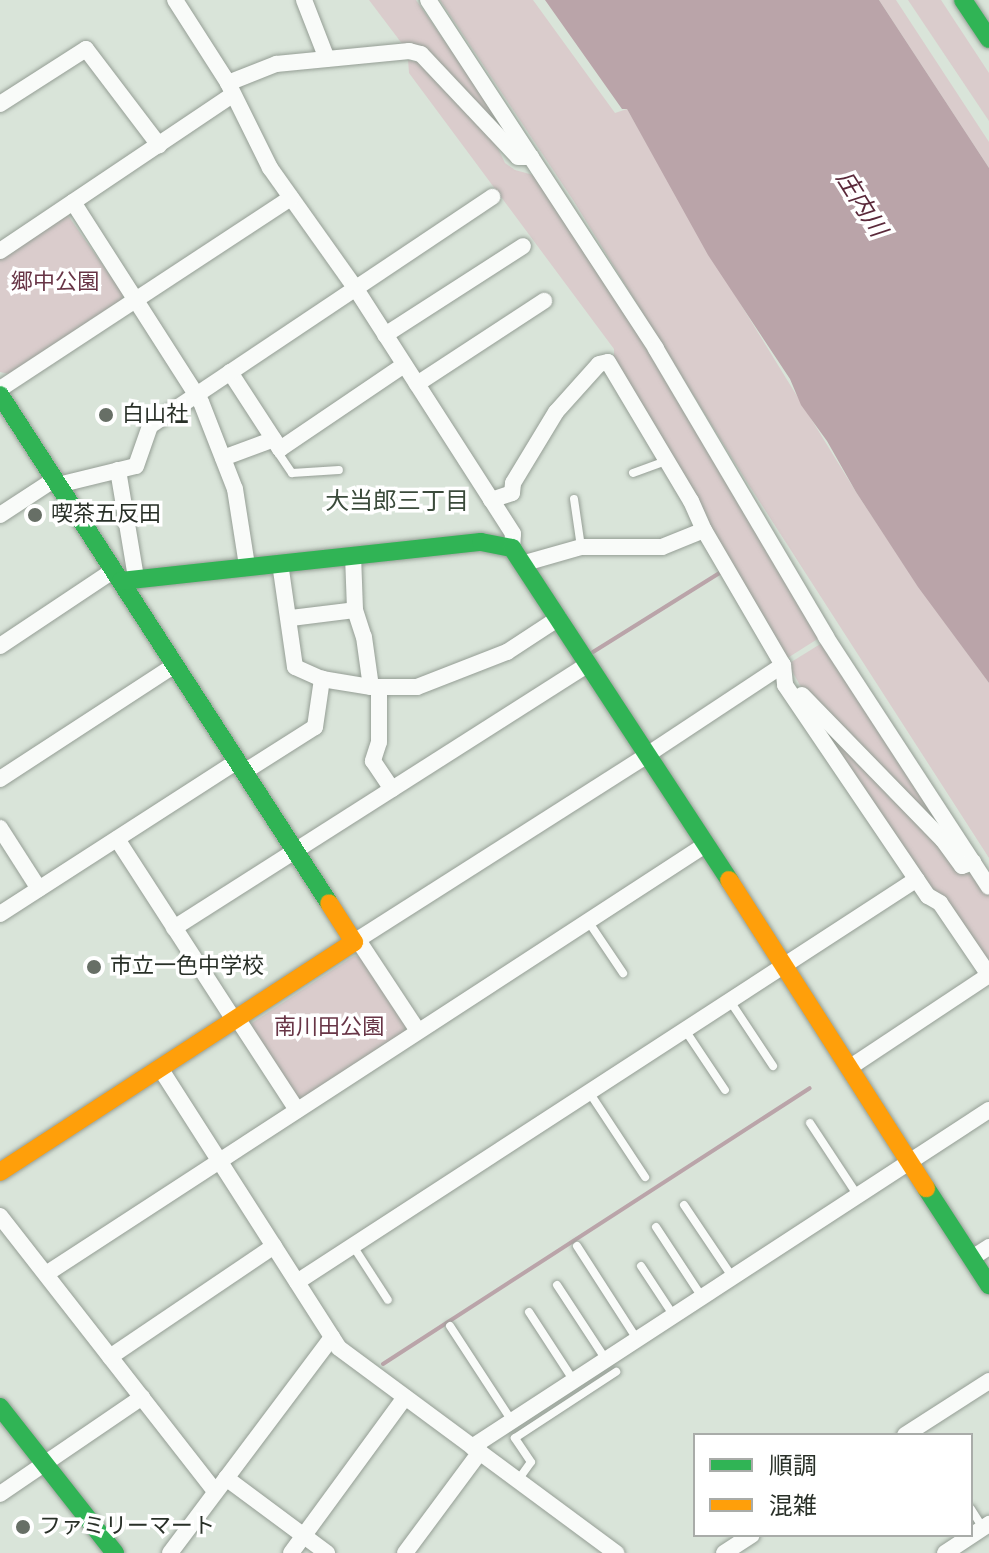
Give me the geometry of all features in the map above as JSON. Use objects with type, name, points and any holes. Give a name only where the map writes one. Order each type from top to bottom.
[{"type":"street","points":[[175,0],[230,89],[270,168],[356,289],[513,534],[512,548]]},
{"type":"street","points":[[304,0],[327,59]]},
{"type":"street","points":[[428,0],[656,349],[826,637],[989,887]]},
{"type":"street","points":[[963,0],[989,39]]},
{"type":"street","points":[[0,104],[86,49],[159,145]]},
{"type":"street","points":[[0,251],[159,145],[230,89],[276,64],[409,51],[421,54],[518,157],[531,157]]},
{"type":"street","points":[[0,515],[57,482],[136,466],[150,426],[492,197]]},
{"type":"street","points":[[0,389],[291,198]]},
{"type":"street","points":[[73,202],[196,395],[235,489],[247,566]]},
{"type":"street","points":[[385,335],[523,246]]},
{"type":"street","points":[[417,384],[544,301]]},
{"type":"street","points":[[491,500],[512,493],[513,483],[556,412],[599,364],[608,362],[783,665],[785,685],[928,896],[940,903],[989,975],[849,1068]]},
{"type":"street","points":[[223,458],[277,444],[404,365]]},
{"type":"street","points":[[230,372],[277,444]]},
{"type":"street","points":[[0,395],[123,576],[175,665],[295,851],[418,1031]]},
{"type":"street","points":[[118,470],[123,576]]},
{"type":"street","points":[[525,563],[581,547],[662,547],[704,530]]},
{"type":"street","points":[[0,646],[123,576],[488,542],[512,548],[525,563],[587,665],[989,1285]]},
{"type":"street","points":[[353,555],[355,610],[375,687],[379,742],[373,761],[392,789]]},
{"type":"street","points":[[280,563],[291,618],[295,667],[322,679],[375,687],[417,687],[498,656],[559,618]]},
{"type":"street","points":[[291,618],[355,610]]},
{"type":"street","points":[[0,779],[175,665]]},
{"type":"street","points":[[174,928],[587,665]]},
{"type":"street","points":[[0,1172],[783,665]]},
{"type":"street","points":[[0,914],[117,839],[240,766],[315,727],[322,679]]},
{"type":"street","points":[[785,685],[796,689],[943,840],[962,866],[973,862]]},
{"type":"street","points":[[0,828],[39,889]]},
{"type":"street","points":[[117,839],[297,1110]]},
{"type":"street","points":[[46,1274],[705,845]]},
{"type":"street","points":[[297,1282],[917,879]]},
{"type":"street","points":[[160,1068],[339,1348],[607,1550]]},
{"type":"street","points":[[405,1553],[476,1450],[512,1421],[574,1381],[611,1366],[637,1339],[989,1110]]},
{"type":"street","points":[[0,1216],[142,1397],[221,1485],[327,1553]]},
{"type":"street","points":[[110,1357],[274,1246]]},
{"type":"street","points":[[972,1258],[989,1247]]},
{"type":"street","points":[[170,1553],[332,1337]]},
{"type":"street","points":[[908,1433],[989,1381]]},
{"type":"street","points":[[0,1494],[142,1397]]},
{"type":"street","points":[[291,1553],[405,1397]]},
{"type":"street","points":[[0,1407],[115,1553]]},
{"type":"street","points":[[724,1553],[742,1538]]},
{"type":"street","points":[[945,1553],[960,1538]]},
{"type":"lane","points":[[277,444],[279,454],[292,473],[339,470]]},
{"type":"lane","points":[[633,473],[667,460]]},
{"type":"lane","points":[[574,499],[581,547]]},
{"type":"lane","points":[[588,921],[623,973]]},
{"type":"lane","points":[[730,1001],[773,1066]]},
{"type":"lane","points":[[685,1030],[725,1090]]},
{"type":"lane","points":[[589,1092],[645,1177]]},
{"type":"lane","points":[[810,1123],[858,1196]]},
{"type":"lane","points":[[684,1205],[733,1278]]},
{"type":"lane","points":[[656,1227],[702,1297]]},
{"type":"lane","points":[[353,1246],[388,1300]]},
{"type":"lane","points":[[577,1246],[637,1339]]},
{"type":"lane","points":[[641,1266],[674,1316]]},
{"type":"lane","points":[[518,1480],[531,1462],[515,1438],[611,1366],[557,1285]]},
{"type":"lane","points":[[529,1312],[574,1381]]},
{"type":"lane","points":[[450,1326],[512,1421]]},
{"type":"green space","points":[[369,0],[416,0],[520,149],[406,49]]},
{"type":"green space","points":[[440,0],[533,0],[615,113],[627,109],[703,243],[856,492],[918,586],[989,683],[989,858],[745,479],[573,200]]},
{"type":"green space","points":[[879,0],[896,0],[989,142],[989,168]]},
{"type":"green space","points":[[908,0],[941,0],[989,73],[989,121]]},
{"type":"green space","points":[[408,60],[426,64],[493,138],[505,163],[515,170],[537,176],[650,352],[819,638],[786,659],[614,360],[614,349],[409,73]]},
{"type":"green space","name":"郷中公園","points":[[67,214],[123,294],[122,300],[9,374],[0,372],[0,258]]},
{"type":"green space","points":[[822,643],[957,847],[801,687],[788,664]]},
{"type":"green space","points":[[812,711],[876,777],[887,795],[939,843],[955,870],[976,875],[989,895],[989,965],[945,897],[929,887]]},
{"type":"green space","name":"南川田公園","points":[[354,956],[361,957],[407,1024],[406,1032],[303,1099],[297,1099],[251,1029],[252,1023]]},
{"type":"water","name":"庄内川","points":[[545,0],[879,0],[989,168],[989,683],[918,587],[827,441],[801,405],[790,379],[708,255],[627,109],[622,109]]},
{"type":"waterway","points":[[593,652],[721,572]]},
{"type":"waterway","points":[[383,1364],[810,1088]]},
{"type":"traffic: fast","points":[[963,0],[989,39]]},
{"type":"traffic: fast","points":[[0,395],[329,903]]},
{"type":"traffic: fast","points":[[121,581],[481,542],[512,548],[729,880]]},
{"type":"traffic: fast","points":[[926,1188],[989,1285]]},
{"type":"traffic: fast","points":[[0,1407],[115,1553]]},
{"type":"traffic: slow","points":[[729,880],[926,1188]]},
{"type":"traffic: slow","points":[[0,1172],[354,942],[329,903]]},
{"type":"place","name":"白山社","points":[[106,415]]},
{"type":"place","name":"喫茶五反田","points":[[35,515]]},
{"type":"place","name":"市立一色中学校","points":[[94,967]]},
{"type":"place","name":"ファミリーマート","points":[[23,1527]]},
{"type":"district","name":"大当郎三丁目","points":[[397,502]]}]
